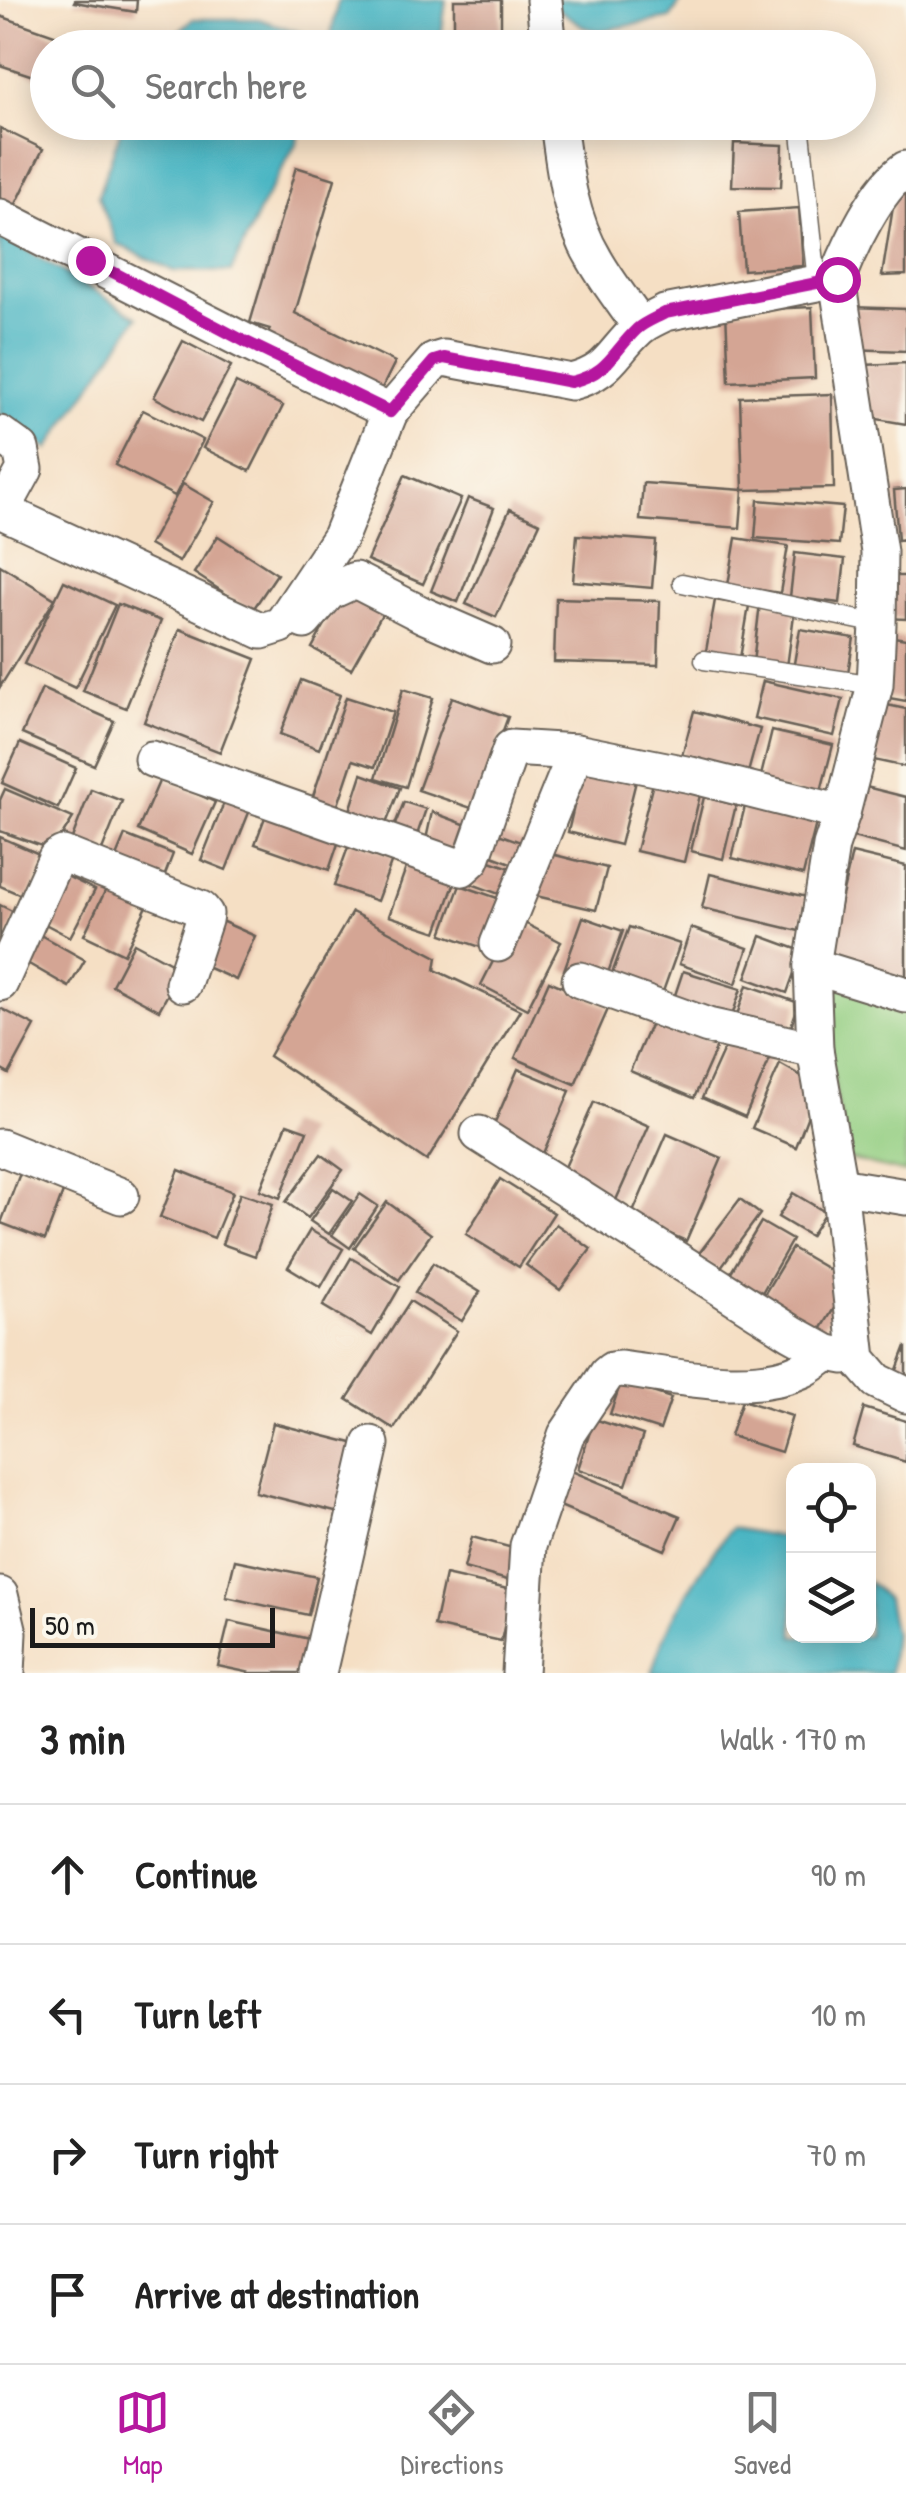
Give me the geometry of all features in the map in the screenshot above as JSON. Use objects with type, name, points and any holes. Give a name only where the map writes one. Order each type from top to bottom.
[{"type":"street","points":[[544,0],[548,30]]},
{"type":"street","points":[[561,140],[573,211],[583,238],[640,326]]},
{"type":"street","points":[[262,631],[281,625],[340,537],[390,412],[434,361],[444,358],[571,382],[591,377],[608,364],[640,326],[665,313],[827,280],[888,183],[906,169]]},
{"type":"street","points":[[0,216],[390,412]]},
{"type":"street","points":[[827,280],[892,626],[831,846],[812,966],[815,1050],[839,1186],[843,1356]]},
{"type":"street","points":[[0,434],[21,448],[25,469],[2,511],[262,631],[289,640],[329,592],[355,580],[492,646]]},
{"type":"street","points":[[152,760],[462,868],[472,859],[511,748],[576,752],[691,775],[842,813]]},
{"type":"street","points":[[498,944],[576,752]]},
{"type":"street","points":[[0,983],[56,858],[63,854],[201,909],[204,920],[183,984]]},
{"type":"street","points":[[812,966],[906,996]]},
{"type":"street","points":[[580,980],[708,1026],[815,1050]]},
{"type":"street","points":[[478,1134],[776,1323],[843,1356],[877,1381],[906,1395]]},
{"type":"street","points":[[0,1147],[120,1196]]},
{"type":"street","points":[[839,1186],[906,1197]]},
{"type":"street","points":[[520,1673],[528,1546],[566,1435],[607,1374],[622,1369],[750,1382],[843,1356]]},
{"type":"street","points":[[318,1673],[371,1444]]},
{"type":"street","points":[[0,1595],[9,1633],[7,1673]]},
{"type":"lane","points":[[803,140],[827,280]]},
{"type":"lane","points":[[682,583],[892,626]]},
{"type":"lane","points":[[704,660],[875,685]]},
{"type":"green space","points":[[824,978],[906,1001],[906,1173],[848,1159],[824,1030]]},
{"type":"water","points":[[338,0],[446,0],[442,30],[332,30]]},
{"type":"water","points":[[554,0],[682,0],[670,18],[604,30],[586,28],[555,7]]},
{"type":"water","points":[[193,19],[259,19],[292,30],[180,30]]},
{"type":"water","points":[[117,140],[297,140],[231,272],[173,271],[117,244],[98,196]]},
{"type":"water","points":[[5,237],[138,317],[48,449],[0,414],[0,241]]},
{"type":"water","points":[[731,1528],[786,1538],[786,1643],[876,1643],[876,1589],[887,1599],[894,1634],[890,1673],[652,1673],[664,1637]]},
{"type":"building","points":[[137,0],[136,12],[74,2]]},
{"type":"building","points":[[454,0],[501,0],[501,30],[454,30]]},
{"type":"building","points":[[0,16],[40,30],[30,30],[30,75],[0,65]]},
{"type":"building","points":[[0,128],[43,149],[15,206],[0,199]]},
{"type":"building","points":[[734,143],[783,145],[781,187],[732,186]]},
{"type":"building","points":[[296,167],[335,179],[295,313],[395,362],[377,398],[264,342],[270,329],[250,323]]},
{"type":"building","points":[[906,179],[906,275],[882,276],[897,182]]},
{"type":"building","points":[[799,208],[803,266],[743,270],[739,212]]},
{"type":"building","points":[[812,307],[815,378],[729,382],[726,311]]},
{"type":"building","points":[[851,307],[906,309],[906,351],[849,349]]},
{"type":"building","points":[[183,341],[231,366],[201,422],[154,397]]},
{"type":"building","points":[[906,363],[906,424],[871,418],[864,365]]},
{"type":"building","points":[[236,383],[283,406],[250,471],[203,448]]},
{"type":"building","points":[[832,394],[834,488],[743,490],[740,397]]},
{"type":"building","points":[[143,410],[203,440],[175,496],[115,465]]},
{"type":"building","points":[[405,475],[461,499],[423,584],[367,560]]},
{"type":"building","points":[[643,483],[743,490],[740,528],[640,520]]},
{"type":"building","points":[[183,484],[214,502],[179,562],[149,545]]},
{"type":"building","points":[[906,489],[906,539],[898,540],[894,490]]},
{"type":"building","points":[[468,498],[494,508],[458,602],[431,591]]},
{"type":"building","points":[[758,500],[843,507],[839,544],[755,538]]},
{"type":"building","points":[[510,509],[540,523],[496,617],[466,604]]},
{"type":"building","points":[[577,535],[656,541],[652,588],[573,581]]},
{"type":"building","points":[[218,536],[277,574],[252,611],[194,573]]},
{"type":"building","points":[[736,538],[788,546],[780,593],[728,585]]},
{"type":"building","points":[[795,553],[845,559],[840,603],[790,597]]},
{"type":"building","points":[[0,565],[55,599],[0,687]]},
{"type":"building","points":[[887,576],[906,576],[906,619],[885,618]]},
{"type":"building","points":[[64,581],[115,605],[75,688],[24,664]]},
{"type":"building","points":[[343,592],[382,614],[351,669],[312,648]]},
{"type":"building","points":[[556,598],[660,601],[658,665],[554,662]]},
{"type":"building","points":[[715,600],[749,606],[740,658],[706,651]]},
{"type":"building","points":[[760,603],[795,607],[787,667],[753,663]]},
{"type":"building","points":[[118,604],[161,621],[126,708],[83,691]]},
{"type":"building","points":[[180,629],[256,659],[220,752],[144,722]]},
{"type":"building","points":[[800,629],[854,638],[847,678],[793,669]]},
{"type":"building","points":[[888,636],[906,639],[906,701],[878,696]]},
{"type":"building","points":[[301,680],[340,695],[319,749],[280,734]]},
{"type":"building","points":[[763,681],[843,699],[834,736],[754,718]]},
{"type":"building","points":[[42,689],[114,721],[94,765],[22,734]]},
{"type":"building","points":[[403,689],[433,698],[406,787],[376,778]]},
{"type":"building","points":[[346,697],[393,712],[375,767],[353,760],[335,814],[310,805]]},
{"type":"building","points":[[452,697],[508,717],[474,809],[418,790]]},
{"type":"building","points":[[873,702],[906,709],[906,767],[860,757]]},
{"type":"building","points":[[694,711],[760,729],[746,780],[680,763]]},
{"type":"building","points":[[772,731],[833,745],[819,799],[759,784]]},
{"type":"building","points":[[20,743],[76,768],[58,808],[2,783]]},
{"type":"building","points":[[584,764],[637,777],[620,845],[568,832]]},
{"type":"building","points":[[362,774],[400,788],[382,834],[347,820]]},
{"type":"building","points":[[161,777],[215,802],[192,854],[138,830]]},
{"type":"building","points":[[653,783],[700,795],[684,862],[636,851]]},
{"type":"building","points":[[866,787],[906,797],[906,851],[853,837]]},
{"type":"building","points":[[5,789],[73,818],[53,850],[0,831],[0,800]]},
{"type":"building","points":[[91,789],[122,801],[97,863],[67,851]]},
{"type":"building","points":[[227,795],[252,805],[226,870],[201,860]]},
{"type":"building","points":[[704,797],[736,805],[723,859],[691,851]]},
{"type":"building","points":[[404,802],[426,809],[416,838],[392,832]]},
{"type":"building","points":[[746,802],[817,819],[803,875],[732,858]]},
{"type":"building","points":[[268,809],[341,835],[329,870],[255,844]]},
{"type":"building","points":[[432,812],[472,827],[459,857],[425,844]]},
{"type":"building","points":[[487,830],[535,847],[527,869],[479,851]]},
{"type":"building","points":[[125,835],[173,854],[159,890],[110,871]]},
{"type":"building","points":[[0,837],[46,857],[28,898],[0,886]]},
{"type":"building","points":[[351,839],[394,855],[377,901],[334,886]]},
{"type":"building","points":[[543,852],[607,868],[596,910],[532,895]]},
{"type":"building","points":[[852,853],[906,866],[906,979],[827,961]]},
{"type":"building","points":[[476,856],[519,871],[510,898],[466,882]]},
{"type":"building","points":[[408,862],[456,879],[437,932],[389,916]]},
{"type":"building","points":[[56,871],[95,890],[70,937],[32,917]]},
{"type":"building","points":[[710,874],[807,897],[799,931],[702,908]]},
{"type":"building","points":[[108,885],[148,904],[124,954],[84,935]]},
{"type":"building","points":[[460,885],[506,901],[489,950],[442,934]]},
{"type":"building","points":[[0,905],[18,914],[0,951]]},
{"type":"building","points":[[352,912],[437,957],[435,970],[520,1010],[427,1161],[269,1056]]},
{"type":"building","points":[[212,917],[255,936],[236,980],[193,961]]},
{"type":"building","points":[[583,917],[623,931],[604,984],[564,970]]},
{"type":"building","points":[[515,918],[561,942],[527,1009],[481,985]]},
{"type":"building","points":[[26,927],[85,960],[69,987],[15,956]]},
{"type":"building","points":[[629,927],[680,944],[660,1000],[609,982]]},
{"type":"building","points":[[691,928],[748,948],[736,984],[679,964]]},
{"type":"building","points":[[761,936],[802,951],[787,993],[746,978]]},
{"type":"building","points":[[134,943],[182,969],[159,1010],[112,985]]},
{"type":"building","points":[[683,971],[741,989],[728,1028],[670,1010]]},
{"type":"building","points":[[549,981],[609,1007],[575,1084],[515,1058]]},
{"type":"building","points":[[747,985],[799,1003],[787,1038],[735,1021]]},
{"type":"building","points":[[0,1008],[35,1026],[9,1074],[0,1069]]},
{"type":"building","points":[[654,1016],[718,1044],[694,1098],[630,1071]]},
{"type":"building","points":[[730,1036],[772,1054],[745,1117],[702,1098]]},
{"type":"building","points":[[780,1064],[819,1086],[796,1147],[752,1128]]},
{"type":"building","points":[[518,1069],[570,1091],[541,1158],[489,1136]]},
{"type":"building","points":[[594,1102],[649,1126],[616,1200],[561,1176]]},
{"type":"building","points":[[287,1124],[307,1131],[280,1198],[260,1190]]},
{"type":"building","points":[[667,1134],[722,1158],[686,1241],[631,1217]]},
{"type":"building","points":[[321,1154],[343,1170],[308,1218],[286,1202]]},
{"type":"building","points":[[22,1168],[66,1184],[45,1240],[1,1223]]},
{"type":"building","points":[[179,1170],[233,1192],[214,1238],[160,1217]]},
{"type":"building","points":[[500,1179],[554,1213],[519,1267],[466,1234]]},
{"type":"building","points":[[333,1188],[352,1201],[329,1234],[310,1221]]},
{"type":"building","points":[[240,1193],[273,1204],[255,1256],[222,1244]]},
{"type":"building","points":[[793,1193],[825,1212],[810,1236],[778,1217]]},
{"type":"building","points":[[360,1194],[378,1206],[350,1248],[332,1235]]},
{"type":"building","points":[[740,1199],[760,1214],[718,1271],[697,1256]]},
{"type":"building","points":[[387,1202],[431,1234],[399,1280],[354,1248]]},
{"type":"building","points":[[761,1222],[792,1240],[760,1296],[728,1277]]},
{"type":"building","points":[[556,1224],[591,1249],[560,1290],[526,1265]]},
{"type":"building","points":[[310,1230],[343,1249],[321,1287],[288,1267]]},
{"type":"building","points":[[792,1248],[850,1282],[819,1333],[762,1298]]},
{"type":"building","points":[[351,1258],[400,1287],[372,1335],[323,1306]]},
{"type":"building","points":[[433,1263],[480,1292],[462,1321],[415,1293]]},
{"type":"building","points":[[410,1301],[457,1331],[394,1429],[347,1399]]},
{"type":"building","points":[[906,1346],[906,1379],[895,1375]]},
{"type":"building","points":[[621,1382],[671,1398],[660,1430],[610,1414]]},
{"type":"building","points":[[742,1400],[792,1416],[781,1452],[730,1436]]},
{"type":"building","points":[[864,1408],[906,1421],[906,1462],[853,1446]]},
{"type":"building","points":[[594,1419],[643,1435],[626,1485],[578,1469]]},
{"type":"building","points":[[273,1423],[356,1444],[339,1513],[255,1492]]},
{"type":"building","points":[[562,1467],[680,1516],[665,1550],[548,1501]]},
{"type":"building","points":[[472,1537],[520,1550],[511,1581],[464,1568]]},
{"type":"building","points":[[235,1560],[317,1577],[308,1615],[226,1597]]},
{"type":"building","points":[[445,1575],[512,1590],[501,1641],[434,1626]]},
{"type":"building","points":[[229,1621],[318,1641],[311,1673],[251,1673],[218,1666]]},
{"type":"route","points":[[90,260],[390,412],[434,361],[444,358],[571,382],[591,377],[608,364],[640,326],[665,313],[837,279]]}]
